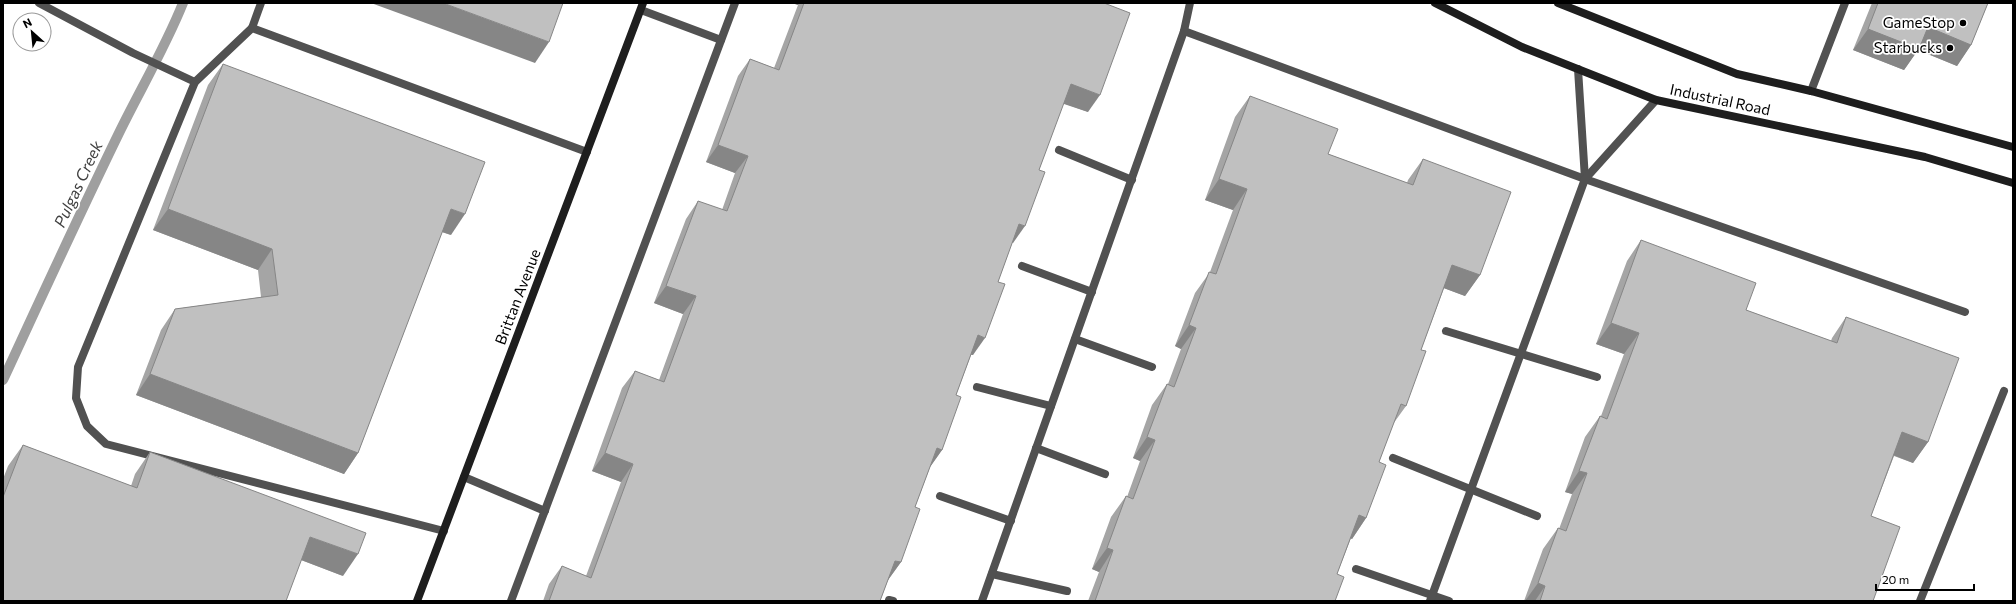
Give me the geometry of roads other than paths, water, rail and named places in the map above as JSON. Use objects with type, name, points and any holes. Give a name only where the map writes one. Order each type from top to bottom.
[{"type":"main road","name":"Industrial Road","points":[[1435,3],[1522,47],[1656,100],[1925,157],[2013,183]]},
{"type":"main road","name":"Industrial Road","points":[[1558,3],[1737,74],[1811,91],[2013,147]]},
{"type":"main road","name":"Brittan Avenue","points":[[418,601],[642,7]]},
{"type":"lane","points":[[39,3],[133,53],[195,82]]},
{"type":"lane","points":[[261,3],[252,28],[195,82],[78,367],[76,398],[87,426],[106,444],[444,531]]},
{"type":"lane","points":[[511,601],[735,3]]},
{"type":"lane","points":[[982,601],[1184,31],[1190,3]]},
{"type":"lane","points":[[1811,91],[1845,3]]},
{"type":"lane","points":[[642,7],[721,40]]},
{"type":"lane","points":[[252,28],[588,152]]},
{"type":"lane","points":[[1184,31],[1585,179],[1965,312]]},
{"type":"lane","points":[[1578,69],[1585,179]]},
{"type":"lane","points":[[1431,598],[1585,179],[1656,100]]},
{"type":"lane","points":[[1059,150],[1132,180]]},
{"type":"lane","points":[[1022,266],[1092,292]]},
{"type":"lane","points":[[1446,331],[1597,377]]},
{"type":"lane","points":[[1075,339],[1152,367]]},
{"type":"lane","points":[[976,387],[1051,406]]},
{"type":"lane","points":[[1920,601],[2004,391]]},
{"type":"lane","points":[[1036,448],[1105,474]]},
{"type":"lane","points":[[1393,458],[1471,491],[1537,516]]},
{"type":"lane","points":[[464,478],[545,511]]},
{"type":"lane","points":[[940,496],[1011,522]]},
{"type":"lane","points":[[1356,569],[1431,598],[1449,601]]},
{"type":"lane","points":[[992,574],[1067,591]]},
{"type":"waterway","name":"Pulgas Creek","points":[[3,380],[89,195],[183,3]]},
{"type":"place","name":"GameStop","points":[[1963,23]]},
{"type":"place","name":"Starbucks","points":[[1950,48]]}]
